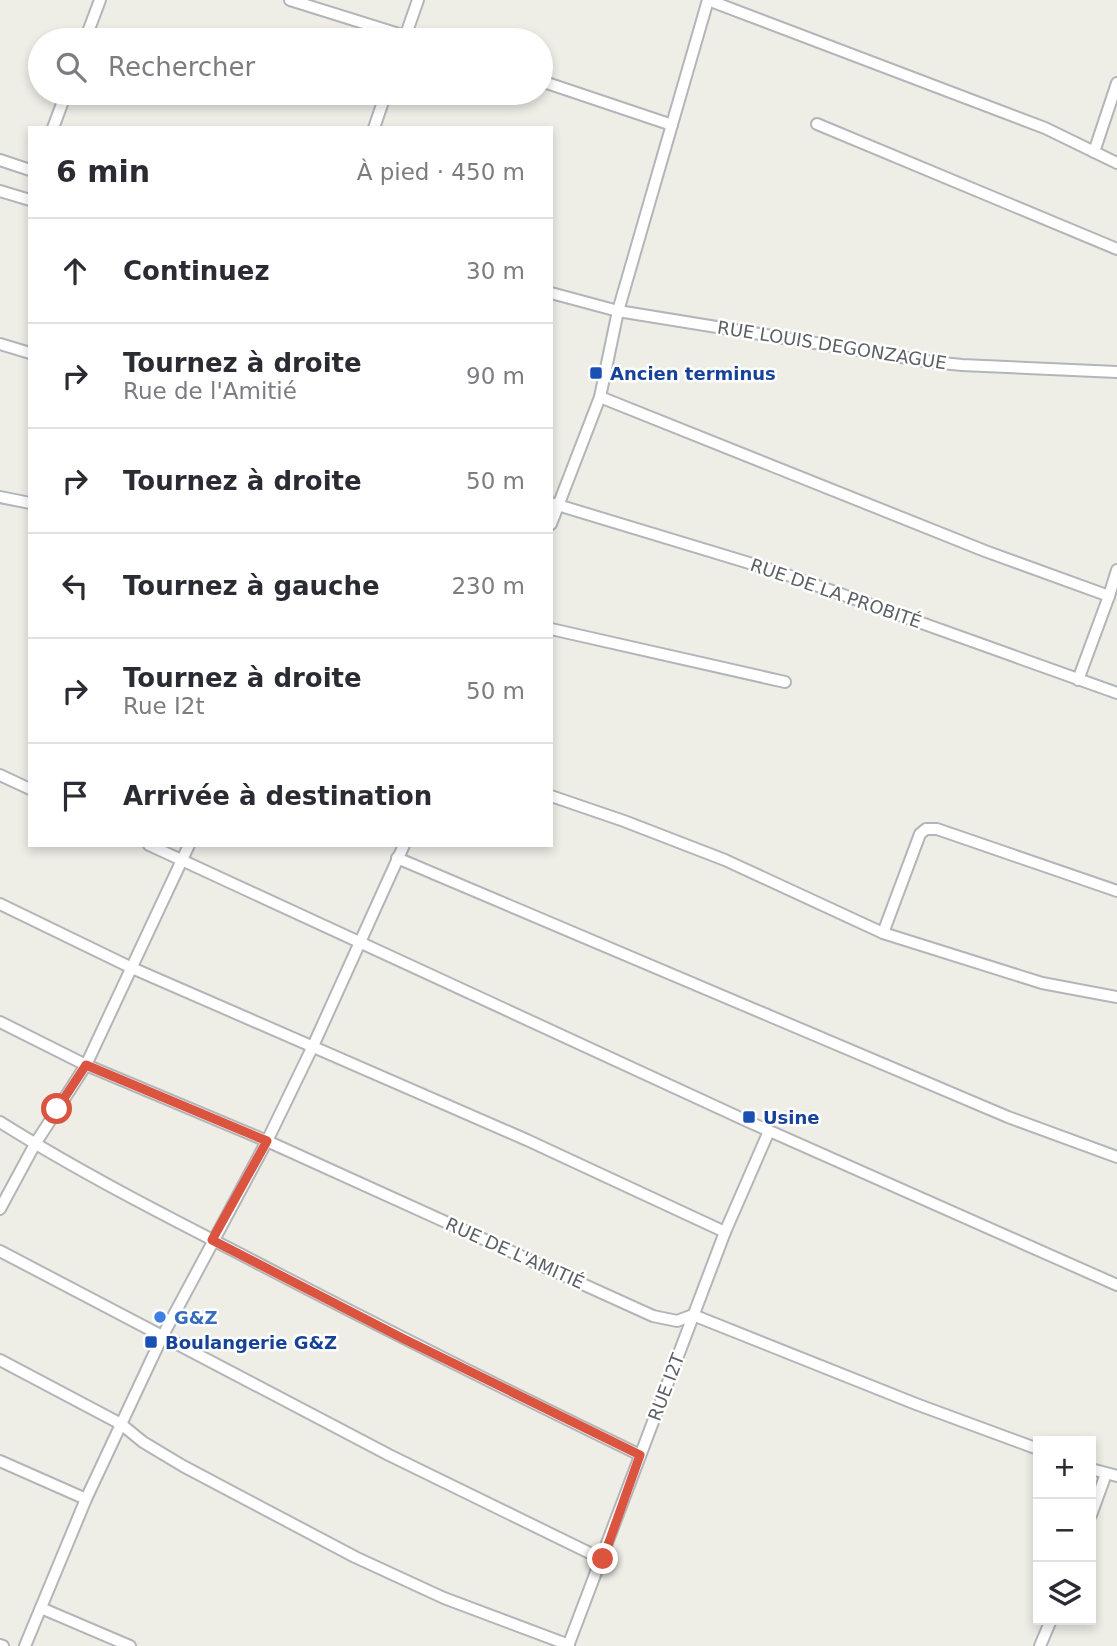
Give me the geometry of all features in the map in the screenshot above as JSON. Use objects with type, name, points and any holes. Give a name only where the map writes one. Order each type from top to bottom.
[{"type":"street","points":[[90,28],[100,0]]},
{"type":"street","points":[[290,0],[375,28]]},
{"type":"street","points":[[408,28],[418,0]]},
{"type":"street","points":[[555,504],[600,397],[618,311],[708,0],[1045,128],[1117,163]]},
{"type":"street","points":[[1094,152],[1117,83]]},
{"type":"street","points":[[553,85],[672,125]]},
{"type":"street","points":[[54,126],[62,105]]},
{"type":"street","points":[[375,126],[382,105]]},
{"type":"street","points":[[817,124],[1117,249]]},
{"type":"street","points":[[0,160],[28,169]]},
{"type":"street","points":[[0,191],[28,199]]},
{"type":"street","name":"RUE LOUIS DEGONZAGUE","points":[[553,294],[618,311],[942,363],[1117,372]]},
{"type":"street","points":[[0,344],[28,352]]},
{"type":"street","points":[[600,397],[985,551],[1109,596]]},
{"type":"street","points":[[0,497],[28,503]]},
{"type":"street","name":"RUE DE LA PROBITÉ","points":[[555,504],[782,573],[1117,693]]},
{"type":"street","points":[[1078,680],[1117,570]]},
{"type":"street","points":[[553,629],[785,682]]},
{"type":"street","points":[[0,775],[28,788]]},
{"type":"street","points":[[553,797],[725,860],[883,933],[1042,983],[1117,997]]},
{"type":"street","points":[[883,933],[920,834],[926,829],[937,829],[1117,891]]},
{"type":"street","points":[[153,847],[769,1131],[1117,1285]]},
{"type":"street","points":[[0,1209],[35,1144],[86,1065],[188,847]]},
{"type":"street","points":[[25,1646],[86,1499],[162,1337],[267,1141],[403,847]]},
{"type":"street","points":[[397,859],[1008,1117],[1117,1157]]},
{"type":"street","points":[[0,904],[132,968],[527,1140],[725,1232]]},
{"type":"street","name":"RUE DE L'AMITIÉ","points":[[0,1022],[86,1065],[267,1141],[653,1316],[677,1321],[694,1315],[916,1404],[1033,1447]]},
{"type":"street","points":[[0,1122],[35,1144],[212,1240],[404,1339],[640,1455]]},
{"type":"street","name":"RUE I2T","points":[[568,1646],[725,1232],[769,1131]]},
{"type":"street","points":[[0,1251],[389,1455],[603,1559]]},
{"type":"street","points":[[0,1360],[121,1424],[143,1442],[183,1466],[355,1557],[444,1598],[568,1646]]},
{"type":"street","points":[[0,1461],[86,1499]]},
{"type":"street","points":[[1096,1505],[1112,1475]]},
{"type":"street","points":[[41,1608],[130,1646]]},
{"type":"street","points":[[1040,1646],[1049,1625]]},
{"type":"place","name":"Ancien terminus","points":[[596,373]]},
{"type":"place","name":"Usine","points":[[749,1117]]},
{"type":"place","name":"G&Z","points":[[160,1317]]},
{"type":"place","name":"Boulangerie G&Z","points":[[151,1342]]},
{"type":"route","points":[[57,1109],[86,1065],[267,1141],[212,1240],[404,1339],[640,1455],[603,1559]]}]
